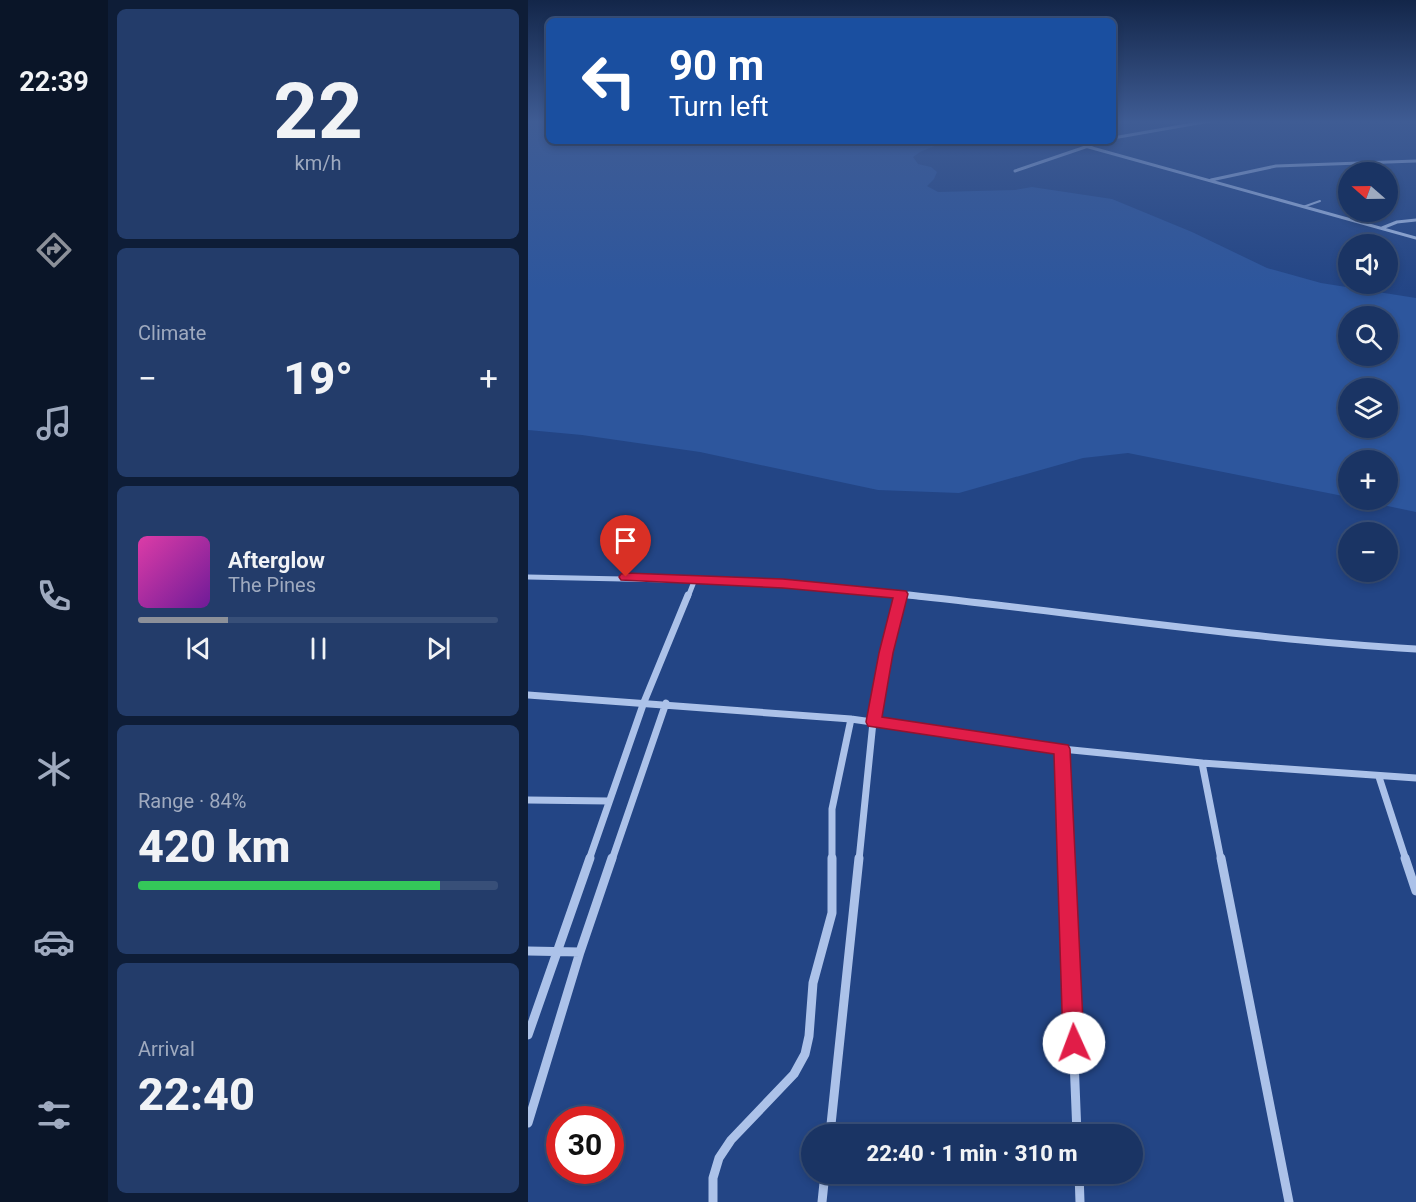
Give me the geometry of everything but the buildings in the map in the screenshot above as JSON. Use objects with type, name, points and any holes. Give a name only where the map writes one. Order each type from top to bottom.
[{"type":"street","points":[[1195,177],[1416,238]]},
{"type":"street","points":[[1209,181],[1223,177]]},
{"type":"street","points":[[1381,228],[1393,223],[1416,220]]},
{"type":"street","points":[[528,577],[695,579],[783,583],[901,594],[1166,628],[1416,649]]},
{"type":"street","points":[[528,1035],[644,702],[695,579]]},
{"type":"street","points":[[831,1124],[873,722],[886,653],[901,594]]},
{"type":"street","points":[[528,695],[666,703],[851,719],[1062,749],[1202,763],[1416,778]]},
{"type":"street","points":[[528,1123],[580,952],[666,703]]},
{"type":"street","points":[[713,1202],[711,1186],[718,1156],[743,1126],[787,1084],[805,1054],[810,1038],[813,983],[833,912],[832,813],[851,719]]},
{"type":"street","points":[[1062,749],[1077,1124]]},
{"type":"street","points":[[1202,763],[1289,1202]]},
{"type":"street","points":[[1379,777],[1416,891]]},
{"type":"street","points":[[528,800],[609,801]]},
{"type":"street","points":[[528,951],[580,952]]},
{"type":"street","points":[[822,1202],[824,1184]]},
{"type":"street","points":[[1079,1184],[1080,1202]]},
{"type":"lane","points":[[1303,207],[1320,201]]},
{"type":"shaded area","points":[[528,177],[935,177],[927,186],[938,192],[1015,190],[1032,187],[1112,199],[1192,232],[1267,268],[1338,286],[1338,294],[1391,294],[1416,298],[1416,512],[1398,508],[1398,450],[1338,450],[1338,495],[1128,453],[1083,458],[959,493],[878,490],[700,452],[582,435],[528,430]]},
{"type":"route","points":[[626,577],[783,583],[901,594],[886,653],[873,722],[1062,749],[1074,1043]]}]
